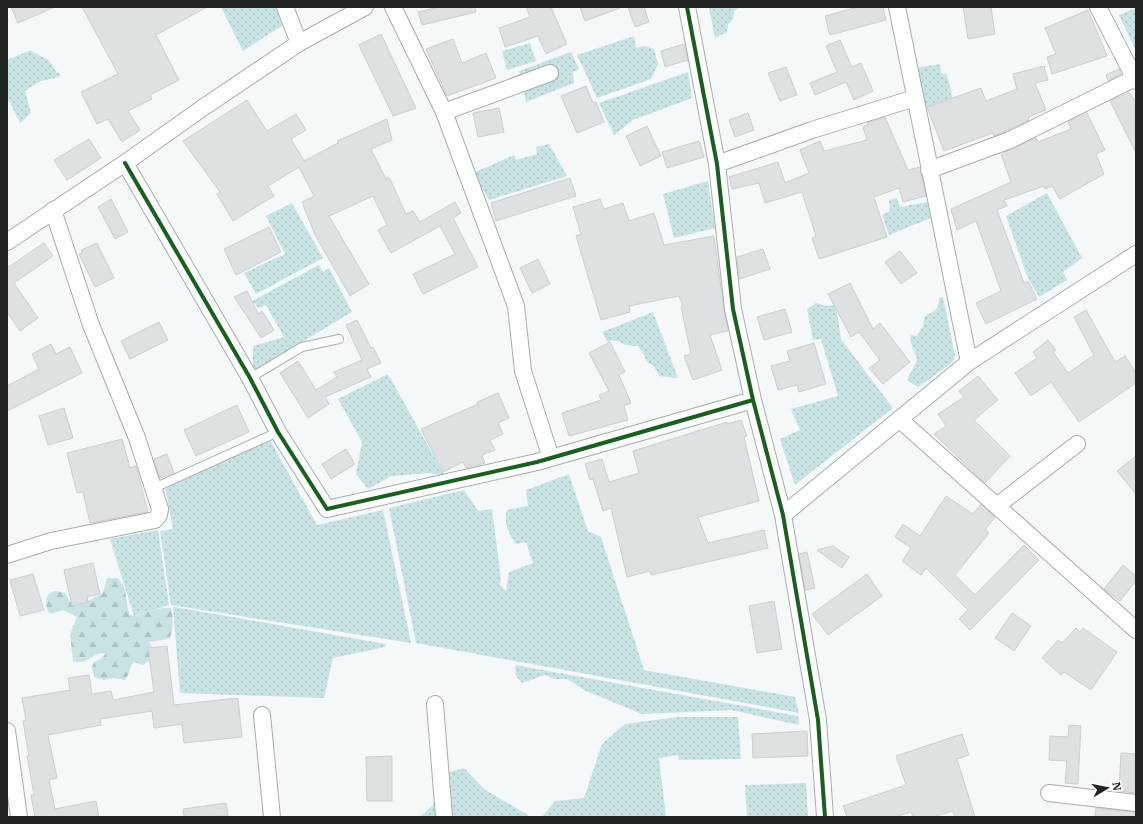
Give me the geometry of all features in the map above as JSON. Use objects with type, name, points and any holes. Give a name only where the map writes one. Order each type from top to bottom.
[{"type":"street","points":[[285,7],[299,43]]},
{"type":"street","points":[[7,242],[299,43],[365,7]]},
{"type":"street","points":[[393,7],[444,112],[516,306],[523,371],[551,458]]},
{"type":"street","points":[[686,7],[717,164],[733,309],[753,400],[783,515],[818,720],[825,817]]},
{"type":"street","points":[[897,7],[969,362]]},
{"type":"street","points":[[929,170],[1010,140],[1135,80],[1098,7]]},
{"type":"street","points":[[444,112],[550,73]]},
{"type":"street","points":[[717,164],[812,130],[915,98]]},
{"type":"street","points":[[125,163],[250,378],[278,432],[327,509],[551,458],[753,400]]},
{"type":"street","points":[[7,554],[51,541],[155,520],[159,515],[160,509],[137,438],[91,325],[53,210]]},
{"type":"street","points":[[783,515],[969,362],[1136,254]]},
{"type":"street","points":[[899,419],[998,505],[1136,630]]},
{"type":"street","points":[[998,505],[1077,444]]},
{"type":"street","points":[[435,704],[444,817]]},
{"type":"street","points":[[262,715],[272,817]]},
{"type":"street","points":[[7,732],[19,817]]},
{"type":"street","points":[[1049,793],[1136,803]]},
{"type":"lane","points":[[250,378],[302,347],[339,339]]},
{"type":"lane","points":[[154,488],[278,432]]},
{"type":"green space","points":[[221,7],[276,7],[283,25],[243,51]]},
{"type":"green space","points":[[740,7],[734,11],[733,19],[728,25],[727,32],[715,38],[709,8]]},
{"type":"green space","points":[[1136,8],[1136,51],[1119,15]]},
{"type":"green space","points":[[634,36],[636,48],[644,46],[654,49],[658,64],[651,79],[597,98],[577,55]]},
{"type":"green space","points":[[530,43],[536,61],[507,70],[502,51]]},
{"type":"green space","points":[[31,50],[47,59],[56,71],[62,75],[41,81],[25,91],[31,113],[20,123],[7,97],[7,60]]},
{"type":"green space","points":[[571,52],[579,69],[573,72],[574,83],[526,102],[519,71]]},
{"type":"green space","points":[[940,64],[941,73],[947,75],[953,99],[925,109],[916,68]]},
{"type":"green space","points":[[688,72],[692,98],[633,120],[614,135],[599,103]]},
{"type":"green space","points":[[549,144],[567,176],[489,200],[473,173],[514,155],[516,160],[537,154],[536,147]]},
{"type":"green space","points":[[708,181],[715,228],[674,238],[663,194]]},
{"type":"green space","points":[[1047,193],[1082,258],[1063,272],[1067,280],[1039,297],[1028,278],[1006,216]]},
{"type":"green space","points":[[897,198],[900,207],[928,202],[931,218],[889,235],[882,215],[890,211],[889,200]]},
{"type":"green space","points":[[292,203],[323,258],[256,294],[244,273],[285,254],[266,216]]},
{"type":"green space","points":[[319,265],[323,272],[329,268],[352,312],[255,370],[253,365],[253,346],[284,337],[266,305],[259,308],[252,301]]},
{"type":"green space","points":[[943,297],[955,355],[953,362],[918,387],[907,380],[917,360],[910,340],[911,335],[917,336],[923,326],[924,318],[938,307],[939,298]]},
{"type":"green space","points":[[816,303],[826,306],[836,305],[841,339],[893,408],[795,485],[780,439],[800,430],[791,409],[838,396],[821,339],[813,340],[807,309]]},
{"type":"green space","points":[[653,312],[678,378],[659,376],[654,366],[647,362],[638,346],[615,341],[608,342],[602,332]]},
{"type":"green space","points":[[388,374],[445,476],[430,473],[391,476],[368,489],[356,474],[362,442],[338,399]]},
{"type":"green space","points":[[270,440],[317,525],[383,510],[411,643],[171,605],[160,531],[173,529],[165,487]]},
{"type":"green space","points":[[569,474],[588,531],[601,537],[644,670],[795,697],[799,713],[416,643],[389,508],[464,490],[478,511],[492,509],[501,579],[500,585],[506,591],[509,572],[533,563],[526,542],[516,544],[507,528],[507,510],[528,506],[526,490]]},
{"type":"green space","points":[[158,530],[169,605],[134,616],[110,539]]},
{"type":"green space","points":[[107,578],[117,578],[121,581],[125,590],[130,615],[139,615],[165,608],[171,608],[172,611],[173,619],[171,636],[169,639],[149,642],[152,647],[151,659],[143,665],[134,662],[125,680],[114,678],[104,680],[94,677],[92,667],[94,662],[103,657],[106,653],[97,654],[82,662],[73,661],[70,635],[77,617],[63,610],[49,613],[47,607],[47,597],[51,592],[55,591],[65,593],[70,602],[86,602],[103,593]]},
{"type":"green space","points":[[173,607],[386,644],[385,647],[333,658],[324,698],[180,693]]},
{"type":"green space","points":[[515,665],[798,716],[799,725],[732,710],[642,714],[586,691],[567,679],[554,679],[545,675],[522,683],[516,676]]},
{"type":"green space","points":[[678,717],[738,717],[741,759],[679,760],[678,755],[659,758],[666,817],[542,817],[555,801],[584,798],[602,744],[625,724]]},
{"type":"green space","points":[[464,768],[484,789],[531,817],[420,817],[433,805],[439,775]]},
{"type":"green space","points":[[806,783],[808,817],[747,817],[745,785]]},
{"type":"building","points":[[11,7],[55,7],[18,23]]},
{"type":"building","points":[[82,7],[207,7],[156,35],[179,80],[150,95],[152,99],[128,111],[140,130],[122,142],[108,119],[97,124],[81,92],[118,74]]},
{"type":"building","points":[[439,7],[475,7],[476,12],[422,25],[418,12]]},
{"type":"building","points":[[526,7],[551,7],[567,44],[546,54],[538,36],[505,47],[499,28],[530,17]]},
{"type":"building","points":[[580,7],[620,7],[620,8],[585,21]]},
{"type":"building","points":[[628,7],[644,7],[649,22],[635,27]]},
{"type":"building","points":[[858,7],[883,7],[886,20],[830,35],[825,16]]},
{"type":"building","points":[[963,7],[991,7],[995,34],[968,39]]},
{"type":"building","points":[[1088,10],[1107,56],[1052,74],[1047,57],[1056,54],[1045,28]]},
{"type":"building","points":[[381,34],[416,108],[393,116],[359,45]]},
{"type":"building","points":[[453,39],[462,63],[486,53],[496,78],[447,96],[426,49]]},
{"type":"building","points":[[840,40],[852,67],[861,63],[873,91],[854,100],[846,82],[815,95],[810,83],[837,72],[826,46]]},
{"type":"building","points":[[684,44],[688,60],[665,67],[661,51]]},
{"type":"building","points":[[1044,66],[1048,80],[1035,83],[1046,110],[1028,117],[1029,120],[994,136],[993,133],[944,151],[927,107],[981,88],[986,101],[1017,89],[1013,74]]},
{"type":"building","points":[[786,67],[797,95],[780,101],[768,73]]},
{"type":"building","points":[[1119,69],[1121,74],[1108,81],[1106,75]]},
{"type":"building","points":[[586,86],[593,103],[596,102],[604,122],[577,133],[561,96]]},
{"type":"building","points":[[1129,92],[1136,102],[1136,153],[1110,101]]},
{"type":"building","points":[[247,100],[267,131],[296,114],[306,130],[291,139],[304,161],[338,143],[337,141],[387,119],[392,140],[371,149],[386,179],[389,177],[406,214],[413,211],[420,222],[455,202],[461,213],[453,218],[478,267],[423,294],[413,274],[455,254],[440,226],[391,253],[378,230],[387,225],[373,196],[329,216],[369,284],[350,296],[315,235],[302,202],[314,196],[299,167],[268,186],[274,196],[233,221],[217,194],[220,192],[183,141]]},
{"type":"building","points":[[499,108],[504,132],[478,137],[473,113]]},
{"type":"building","points":[[748,113],[754,130],[735,137],[729,120]]},
{"type":"building","points":[[1087,113],[1105,150],[1096,154],[1104,174],[1060,199],[1052,186],[1045,189],[1044,186],[1004,200],[1007,206],[997,210],[1024,283],[1028,281],[1037,299],[986,324],[976,303],[1001,291],[976,221],[957,230],[951,209],[1011,182],[1001,154],[1036,138],[1038,142],[1071,129],[1068,122]]},
{"type":"building","points":[[885,117],[908,170],[920,167],[926,196],[903,202],[899,188],[874,197],[887,237],[819,259],[812,238],[816,236],[802,192],[765,203],[759,183],[732,189],[729,177],[778,162],[785,183],[809,173],[800,150],[820,141],[824,151],[867,140],[863,127],[868,125],[867,123]]},
{"type":"building","points":[[647,126],[661,156],[640,166],[626,136]]},
{"type":"building","points":[[89,139],[101,158],[67,180],[54,160]]},
{"type":"building","points":[[699,141],[704,157],[667,168],[662,152]]},
{"type":"building","points":[[570,178],[576,196],[496,221],[491,203]]},
{"type":"building","points":[[111,199],[128,232],[115,239],[98,207]]},
{"type":"building","points":[[600,199],[604,209],[623,203],[629,221],[654,213],[664,245],[714,236],[728,331],[710,335],[722,370],[693,380],[684,356],[691,354],[681,307],[683,306],[679,296],[629,306],[630,312],[601,320],[576,236],[581,234],[573,207]]},
{"type":"building","points":[[269,227],[281,252],[236,275],[224,249]]},
{"type":"building","points":[[44,243],[53,256],[14,283],[38,318],[20,331],[7,312],[7,268]]},
{"type":"building","points":[[97,243],[114,278],[95,287],[79,254],[82,253],[81,250]]},
{"type":"building","points":[[763,249],[770,269],[739,279],[737,257]]},
{"type":"building","points":[[900,251],[917,273],[901,284],[885,262]]},
{"type":"building","points":[[538,259],[550,284],[532,293],[520,268]]},
{"type":"building","points":[[850,283],[873,329],[880,323],[910,362],[883,384],[869,368],[880,360],[859,332],[851,337],[828,294]]},
{"type":"building","points":[[247,291],[258,314],[262,311],[274,330],[261,338],[234,297]]},
{"type":"building","points":[[785,309],[792,332],[764,340],[757,317]]},
{"type":"building","points":[[1086,310],[1115,362],[1125,356],[1136,373],[1136,383],[1079,422],[1051,382],[1031,396],[1015,373],[1037,358],[1033,352],[1048,340],[1056,350],[1053,352],[1068,373],[1094,355],[1074,317]]},
{"type":"building","points":[[357,320],[371,348],[373,347],[381,363],[367,369],[371,377],[325,397],[329,404],[308,418],[280,373],[298,361],[316,390],[337,377],[334,372],[362,360],[346,325]]},
{"type":"building","points":[[159,322],[168,340],[130,359],[121,341]]},
{"type":"building","points":[[610,342],[625,372],[619,375],[631,403],[624,406],[628,420],[569,436],[562,413],[601,400],[599,395],[609,391],[589,353]]},
{"type":"building","points":[[814,343],[826,384],[799,392],[797,385],[778,390],[771,366],[790,361],[787,351]]},
{"type":"building","points":[[51,344],[56,354],[70,347],[82,373],[7,411],[7,386],[39,369],[32,354]]},
{"type":"building","points":[[978,376],[998,400],[974,420],[1010,456],[985,483],[934,434],[946,426],[938,414],[964,397],[959,391]]},
{"type":"building","points":[[498,393],[509,418],[498,423],[503,434],[490,440],[495,450],[482,455],[485,463],[466,468],[463,462],[443,472],[421,429],[478,404],[477,402]]},
{"type":"building","points":[[237,405],[249,432],[196,456],[184,430]]},
{"type":"building","points":[[64,408],[73,438],[48,445],[39,416]]},
{"type":"building","points":[[741,420],[747,436],[744,437],[759,501],[698,517],[708,543],[764,530],[768,548],[651,575],[650,571],[627,577],[611,508],[603,511],[593,479],[590,480],[585,464],[602,459],[609,482],[639,473],[633,451],[727,422],[727,424]]},
{"type":"building","points":[[122,439],[130,468],[136,466],[148,512],[90,523],[83,492],[77,493],[67,453]]},
{"type":"building","points":[[346,449],[355,464],[331,479],[322,464]]},
{"type":"building","points":[[167,454],[174,473],[160,478],[154,459]]},
{"type":"building","points":[[1136,456],[1136,494],[1117,471]]},
{"type":"building","points":[[946,496],[973,514],[981,504],[995,517],[985,530],[989,533],[955,575],[975,595],[1024,545],[1039,560],[970,630],[959,619],[968,610],[926,568],[921,575],[902,561],[911,548],[895,537],[903,524],[920,536]]},
{"type":"building","points":[[833,546],[849,557],[842,568],[817,550]]},
{"type":"building","points":[[807,552],[815,588],[805,590],[799,554]]},
{"type":"building","points":[[93,563],[100,594],[87,597],[88,602],[72,606],[64,570]]},
{"type":"building","points":[[1123,565],[1136,576],[1136,581],[1120,601],[1104,589]]},
{"type":"building","points":[[33,574],[44,610],[20,616],[10,580]]},
{"type":"building","points":[[867,574],[882,596],[828,635],[812,614]]},
{"type":"building","points":[[774,601],[782,649],[757,653],[749,606]]},
{"type":"building","points":[[1012,613],[1031,626],[1014,651],[995,638]]},
{"type":"building","points":[[1076,628],[1080,632],[1083,628],[1117,652],[1091,690],[1064,672],[1061,675],[1042,658],[1058,640],[1062,643]]},
{"type":"building","points":[[167,646],[174,705],[238,698],[242,737],[184,743],[182,724],[154,728],[152,711],[100,719],[101,725],[48,735],[57,778],[49,780],[55,809],[96,801],[99,817],[35,817],[31,795],[34,795],[23,721],[26,720],[22,698],[70,690],[68,678],[89,675],[92,694],[111,691],[113,700],[154,692],[148,648]]},
{"type":"building","points":[[1069,725],[1081,726],[1078,784],[1065,783],[1067,761],[1049,760],[1050,736],[1068,737]]},
{"type":"building","points":[[807,731],[808,756],[753,758],[752,734]]},
{"type":"building","points":[[962,734],[969,755],[957,759],[975,817],[955,817],[953,811],[932,817],[913,817],[911,812],[895,817],[847,817],[843,806],[906,785],[896,756]]},
{"type":"building","points":[[1121,753],[1136,754],[1136,793],[1119,791]]},
{"type":"building","points":[[392,756],[392,801],[367,801],[366,757]]},
{"type":"building","points":[[226,803],[228,816],[184,817],[183,809]]},
{"type":"building","points":[[1096,808],[1136,812],[1136,817],[1095,817]]},
{"type":"cycle path","points":[[687,7],[717,164],[733,309],[753,400],[783,515],[818,720],[825,817]]},
{"type":"cycle path","points":[[125,163],[250,378],[278,432],[327,509],[537,462],[753,400]]}]
